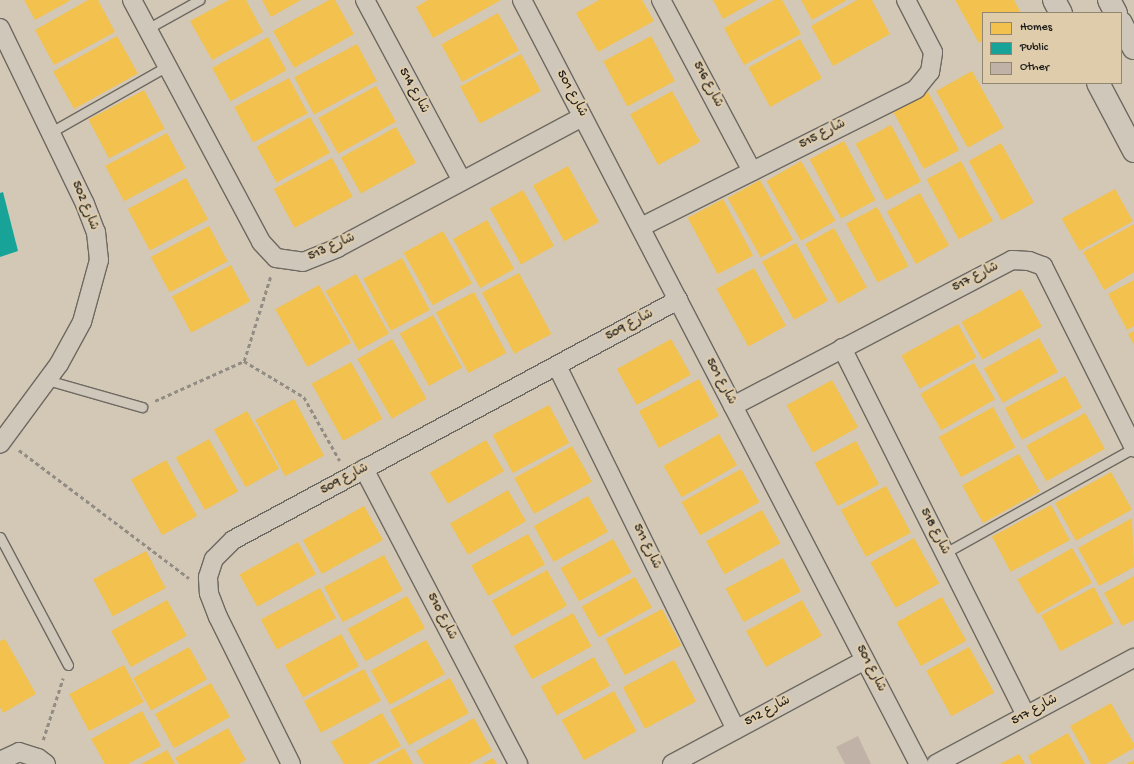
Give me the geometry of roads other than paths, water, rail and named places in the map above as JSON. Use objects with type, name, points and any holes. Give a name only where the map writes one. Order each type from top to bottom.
[{"type":"street","points":[[132,0],[167,66]]},
{"type":"street","name":"شارع 514","points":[[365,0],[462,181]]},
{"type":"street","name":"شارع 501","points":[[522,0],[919,764]]},
{"type":"street","name":"شارع 516","points":[[661,0],[752,171]]},
{"type":"street","name":"شارع 515","points":[[641,227],[916,89],[930,72],[933,52],[906,0]]},
{"type":"street","points":[[1054,0],[1060,12]]},
{"type":"street","points":[[1068,0],[1074,12]]},
{"type":"street","points":[[1109,0],[1114,12]]},
{"type":"street","points":[[1122,27],[1134,48]]},
{"type":"street","name":"شارع 502","points":[[0,28],[85,204],[96,232],[99,260],[82,322],[47,380],[2,441]]},
{"type":"street","name":"شارع 513","points":[[167,66],[261,242],[276,258],[303,262],[337,248],[582,117]]},
{"type":"street","points":[[1099,84],[1131,137]]},
{"type":"street","name":"شارع 517","points":[[733,406],[1012,260],[1043,266],[1134,448]]},
{"type":"street","name":"شارع 509","points":[[291,764],[218,617],[209,593],[208,577],[214,560],[233,540],[678,300]]},
{"type":"street","name":"شارع 518","points":[[842,348],[1026,716]]},
{"type":"street","name":"شارع 511","points":[[557,366],[736,729]]},
{"type":"street","name":"شارع 510","points":[[357,473],[518,764]]},
{"type":"street","name":"شارع 517","points":[[936,764],[1134,658]]},
{"type":"street","name":"شارع 512","points":[[672,764],[865,660]]},
{"type":"street","points":[[0,761],[19,752],[42,761]]},
{"type":"lane","points":[[147,29],[199,0]]},
{"type":"lane","points":[[51,132],[167,66]]},
{"type":"lane","points":[[47,380],[142,407]]},
{"type":"lane","points":[[945,553],[1134,448]]},
{"type":"lane","points":[[0,537],[68,665]]}]
